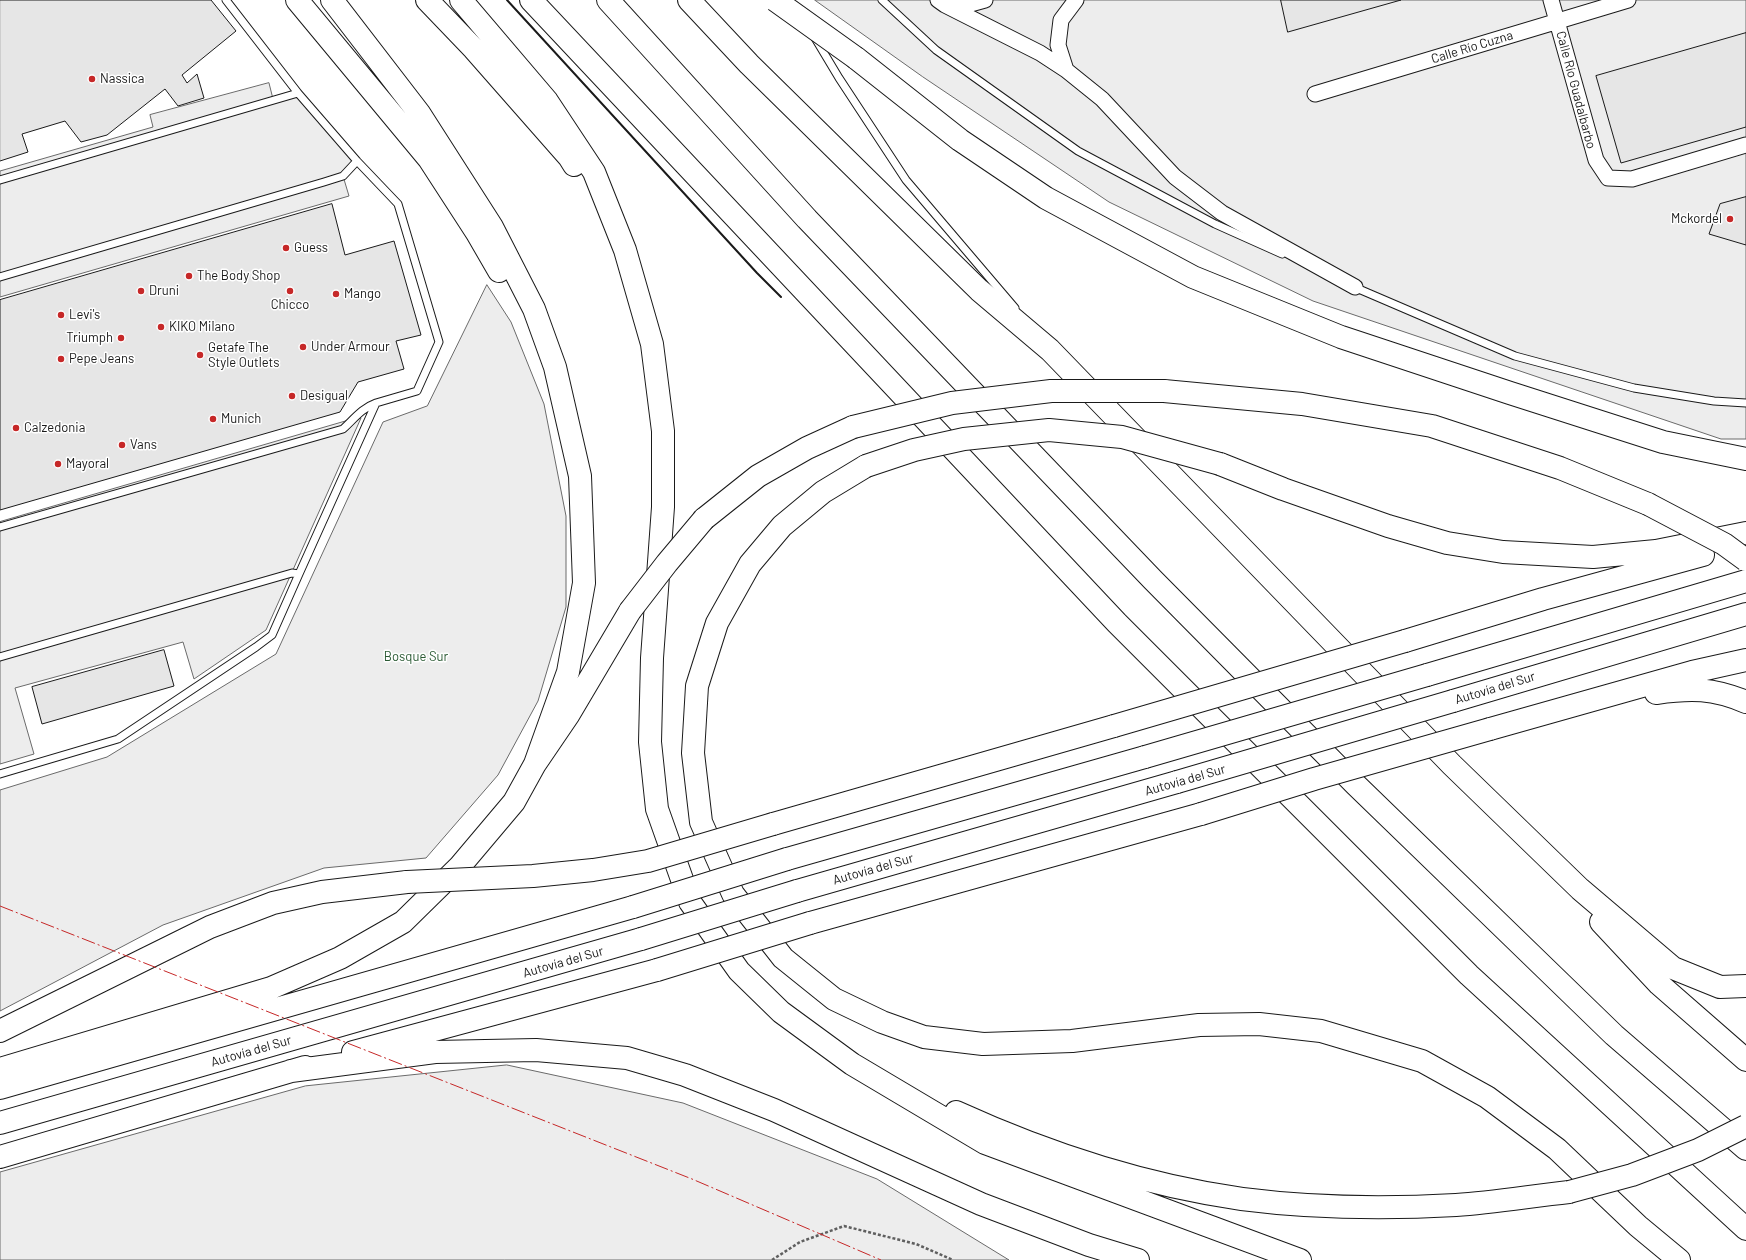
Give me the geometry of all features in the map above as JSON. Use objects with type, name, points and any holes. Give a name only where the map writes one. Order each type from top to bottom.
[{"type":"highway","points":[[297,0],[429,159],[477,233],[555,367]]},
{"type":"highway","points":[[332,0],[419,113],[492,227],[534,309],[555,367],[580,476],[584,583],[568,672],[535,764]]},
{"type":"highway","points":[[427,0],[474,49],[569,157],[625,250]]},
{"type":"highway","points":[[461,0],[547,101],[594,172],[625,250],[652,344],[663,431],[663,507],[652,658],[650,742],[657,809],[690,902],[739,971],[781,1012],[852,1064],[985,1143],[1300,1260]]},
{"type":"highway","points":[[531,0],[1118,623],[1469,975],[1746,1229]]},
{"type":"highway","points":[[608,0],[807,219],[1153,580],[1356,785],[1614,1035],[1746,1149]]},
{"type":"highway","points":[[689,0],[749,64],[979,290],[1050,350],[1452,765],[1659,984],[1746,1060]]},
{"type":"highway","points":[[775,0],[856,58],[960,140],[1046,198],[1193,277],[1341,337],[1510,393],[1663,442],[1746,459]]},
{"type":"highway","points":[[0,1069],[271,988],[340,958],[403,922],[460,866],[514,802],[535,764],[569,714],[630,611],[667,563],[704,519],[758,476],[806,448],[853,427],[952,403],[1051,391],[1164,391],[1302,404],[1432,426],[1560,468],[1648,504],[1724,544],[1746,560]]},
{"type":"highway","points":[[1679,1260],[1638,1226],[1557,1149],[1487,1097],[1422,1061],[1321,1031],[1259,1024],[1199,1025],[1072,1041],[983,1044],[924,1037],[882,1022],[834,999],[783,958],[733,894],[701,822],[693,753],[697,686],[717,623],[750,564],[782,526],[823,492],[866,466],[914,450],[964,439],[1049,430],[1122,437],[1220,464],[1283,489],[1388,526],[1448,543],[1503,552],[1593,557],[1656,551],[1746,532]]},
{"type":"highway","points":[[0,1031],[210,927],[274,903],[322,892],[407,882],[533,876],[593,870],[648,861],[1405,641],[1543,599],[1746,542]]},
{"type":"highway","points":[[0,1088],[633,907],[787,859],[1145,757],[1746,581]]},
{"type":"highway","name":"Autovía del Sur","points":[[0,1123],[641,939],[797,891],[1177,782],[1746,614]]},
{"type":"highway","points":[[0,1157],[396,1040],[657,970],[810,924],[1201,814],[1314,779],[1570,706],[1692,672],[1746,660]]},
{"type":"highway","points":[[1570,706],[1680,690],[1713,690],[1746,702]]},
{"type":"highway","points":[[1452,765],[1580,889],[1673,968],[1720,987],[1746,986]]},
{"type":"highway","points":[[291,1071],[435,1052],[536,1050],[627,1058],[685,1075],[774,1110],[981,1204],[1089,1245],[1138,1260]]},
{"type":"highway","points":[[852,1064],[990,1127],[1084,1161],[1175,1186],[1242,1198],[1317,1206],[1389,1207],[1457,1205],[1569,1192],[1632,1175],[1698,1150],[1746,1126]]},
{"type":"street","points":[[942,3],[966,5],[985,0]]},
{"type":"street","points":[[1066,70],[1058,45],[1061,20],[1076,0]]},
{"type":"street","name":"Calle Río Guadalbarbo","points":[[1551,0],[1596,160],[1608,178],[1632,179],[1746,145]]},
{"type":"street","name":"Calle Río Cuzna","points":[[1315,94],[1628,0]]},
{"type":"street","points":[[942,3],[1040,53],[1066,70],[1102,99],[1175,177],[1222,213],[1355,287]]},
{"type":"lane","points":[[0,528],[343,429],[356,418],[364,407],[417,391],[439,342],[398,204],[357,161],[298,92],[226,0]]},
{"type":"lane","points":[[882,0],[936,50],[1078,151],[1216,224],[1355,287],[1515,356],[1634,388],[1714,401],[1746,403]]},
{"type":"lane","points":[[796,6],[839,78],[906,180],[1050,350]]},
{"type":"lane","points":[[0,180],[298,92]]},
{"type":"lane","points":[[0,277],[324,182],[342,176],[357,161]]},
{"type":"lane","points":[[0,774],[118,739],[272,635],[298,574],[376,403]]},
{"type":"lane","points":[[0,657],[292,572],[298,574]]},
{"type":"path","points":[[772,1260],[800,1242],[844,1226],[916,1244],[953,1260]]},
{"type":"shaded area","points":[[815,0],[1746,0],[1746,439],[1721,439],[1313,301],[1109,202],[923,77]]},
{"type":"shaded area","points":[[269,83],[273,99],[298,93],[357,161],[343,176],[349,196],[0,297],[0,171],[153,127],[150,115]]},
{"type":"shaded area","name":"Bosque Sur","points":[[487,285],[511,322],[544,404],[566,516],[566,607],[538,701],[498,775],[426,858],[324,868],[163,925],[0,1011],[0,790],[107,757],[276,654],[383,422],[427,406]]},
{"type":"shaded area","points":[[356,418],[361,418],[266,630],[194,679],[183,642],[15,688],[34,754],[0,764],[0,522]]},
{"type":"shaded area","points":[[507,1065],[683,1103],[877,1179],[1009,1260],[0,1260],[0,1172],[305,1086]]},
{"type":"building","name":"Nassica","points":[[0,0],[211,0],[236,31],[182,75],[187,83],[197,74],[204,98],[178,106],[165,89],[107,135],[81,142],[65,121],[22,134],[28,152],[0,161]]},
{"type":"building","points":[[1281,0],[1401,0],[1288,32]]},
{"type":"building","points":[[1746,33],[1746,127],[1621,163],[1596,76]]},
{"type":"building","name":"Mckordel","points":[[1746,197],[1746,245],[1709,234],[1720,204]]},
{"type":"building","name":"Getafe The Style Outlets","points":[[332,204],[345,255],[394,241],[421,335],[396,341],[404,369],[358,382],[340,412],[0,510],[0,300]]},
{"type":"building","points":[[164,650],[174,686],[42,724],[32,687]]},
{"type":"wall","points":[[507,0],[757,273],[781,297]]},
{"type":"power","points":[[0,906],[692,1179],[881,1260]]},
{"type":"place","name":"Nassica","points":[[92,79]]},
{"type":"place","name":"Mckordel","points":[[1730,219]]},
{"type":"place","name":"Guess","points":[[286,248]]},
{"type":"place","name":"The Body Shop","points":[[189,276]]},
{"type":"place","name":"Druni","points":[[141,291]]},
{"type":"place","name":"Chicco","points":[[290,291]]},
{"type":"place","name":"Mango","points":[[336,294]]},
{"type":"place","name":"Levi's","points":[[61,315]]},
{"type":"place","name":"KIKO Milano","points":[[161,327]]},
{"type":"place","name":"Triumph","points":[[121,338]]},
{"type":"place","name":"Under Armour","points":[[303,347]]},
{"type":"place","name":"Getafe The Style Outlets","points":[[200,355]]},
{"type":"place","name":"Pepe Jeans","points":[[61,359]]},
{"type":"place","name":"Desigual","points":[[292,396]]},
{"type":"place","name":"Munich","points":[[213,419]]},
{"type":"place","name":"Calzedonia","points":[[16,428]]},
{"type":"place","name":"Vans","points":[[122,445]]},
{"type":"place","name":"Mayoral","points":[[58,464]]}]
